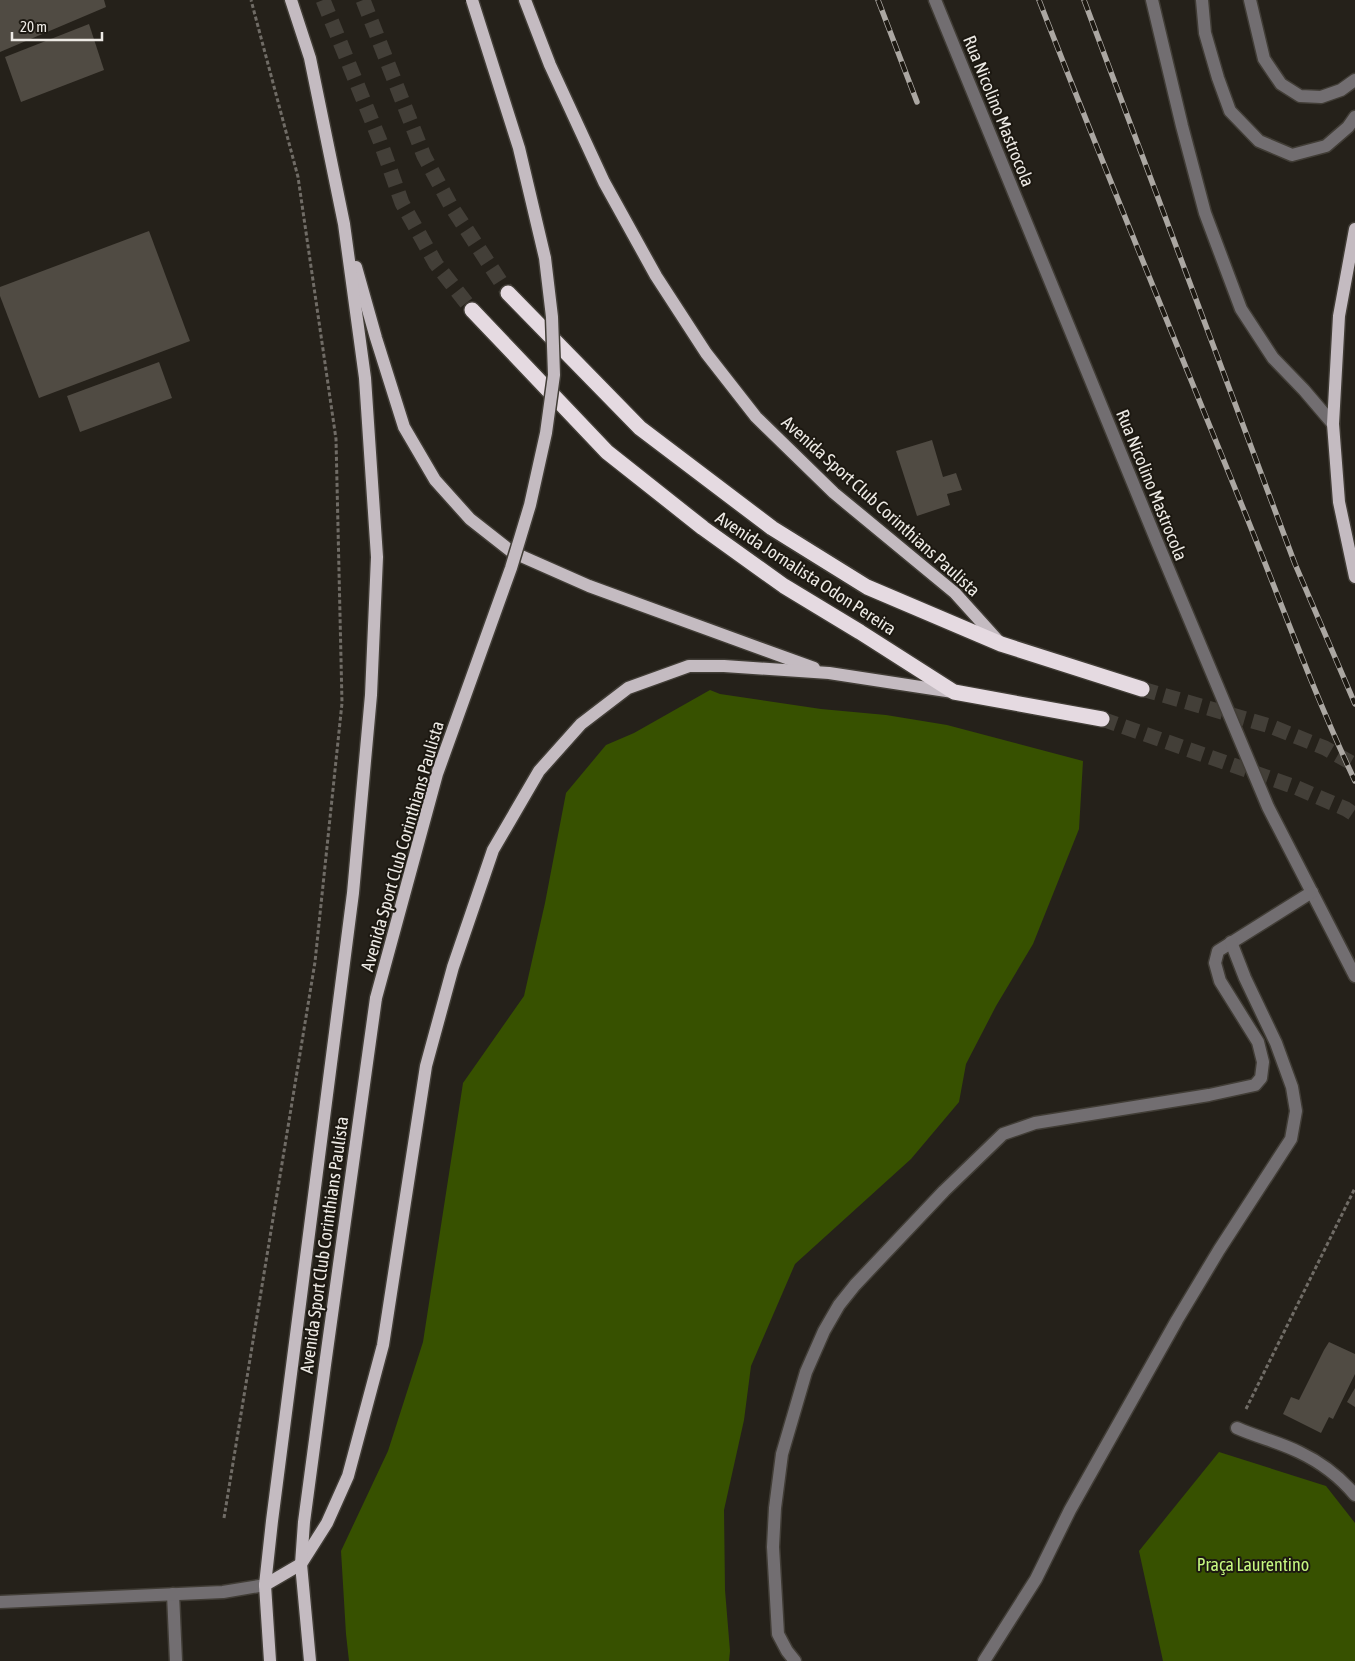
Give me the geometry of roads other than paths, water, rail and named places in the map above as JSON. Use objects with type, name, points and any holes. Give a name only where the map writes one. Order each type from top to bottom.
[{"type":"highway","name":"Avenida Jornalista Odon Pereira","points":[[508,293],[640,428],[772,528],[867,588],[1001,644],[1142,689]]},
{"type":"highway","name":"Avenida Jornalista Odon Pereira","points":[[472,310],[607,452],[688,517],[784,586],[954,692],[1102,719]]},
{"type":"main road","name":"Avenida Sport Club Corinthians Paulista","points":[[270,1661],[265,1585],[353,893],[371,695],[377,557],[364,378],[344,224],[310,58],[292,0]]},
{"type":"main road","name":"Avenida Sport Club Corinthians Paulista","points":[[310,1661],[301,1564],[304,1522],[376,998],[437,774],[511,568],[530,505],[546,433],[554,375],[552,318],[545,258],[519,148],[472,0]]},
{"type":"main road","name":"Avenida Sport Club Corinthians Paulista","points":[[525,0],[550,65],[604,182],[656,276],[706,353],[756,417],[834,493],[955,593],[1001,644]]},
{"type":"main road","points":[[344,224],[376,338],[404,426],[435,480],[470,519],[512,552],[581,582],[829,673]]},
{"type":"main road","points":[[1355,229],[1339,316],[1333,424],[1339,502],[1355,577]]},
{"type":"main road","points":[[265,1585],[301,1564],[327,1523],[348,1476],[383,1345],[426,1066],[453,966],[493,850],[539,771],[581,724],[628,688],[689,666],[724,666],[829,673],[954,692]]},
{"type":"street","name":"Rua Nicolino Mastrocola","points":[[935,0],[1154,537],[1268,807],[1355,976]]},
{"type":"street","points":[[1152,0],[1205,212],[1241,309],[1273,358],[1333,424]]},
{"type":"street","points":[[1202,0],[1205,33],[1218,78],[1230,110],[1259,141],[1292,154],[1326,146],[1348,127],[1355,117]]},
{"type":"street","points":[[1250,0],[1264,59],[1281,84],[1300,96],[1322,97],[1341,90],[1355,80]]},
{"type":"street","points":[[795,1661],[786,1650],[778,1634],[773,1547],[775,1508],[782,1454],[806,1372],[839,1305],[890,1246],[1003,1134],[1035,1123],[1209,1095],[1255,1084],[1261,1078],[1262,1062],[1258,1042],[1220,981],[1216,962],[1218,951],[1312,892]]},
{"type":"street","points":[[984,1661],[1036,1579],[1070,1510],[1177,1320],[1219,1250],[1291,1139],[1296,1111],[1292,1087],[1276,1043],[1245,978],[1231,942]]},
{"type":"street","points":[[1237,1428],[1300,1452],[1334,1473],[1355,1495]]},
{"type":"street","points":[[0,1602],[223,1592],[265,1585]]},
{"type":"street","points":[[173,1594],[176,1661]]},
{"type":"tunnel","points":[[323,0],[380,141],[402,203],[436,264],[472,310]]},
{"type":"tunnel","points":[[363,0],[424,156],[451,206],[508,293]]},
{"type":"tunnel","points":[[1142,689],[1270,726],[1325,748],[1355,765]]},
{"type":"tunnel","points":[[1102,719],[1295,787],[1346,809],[1355,815]]},
{"type":"railway","points":[[878,0],[917,102]]},
{"type":"railway","points":[[1039,0],[1310,678],[1355,781]]},
{"type":"railway","points":[[1084,0],[1295,564],[1355,704]]},
{"type":"park label","name":"Praça Laurentino","points":[[1253,1564]]}]
